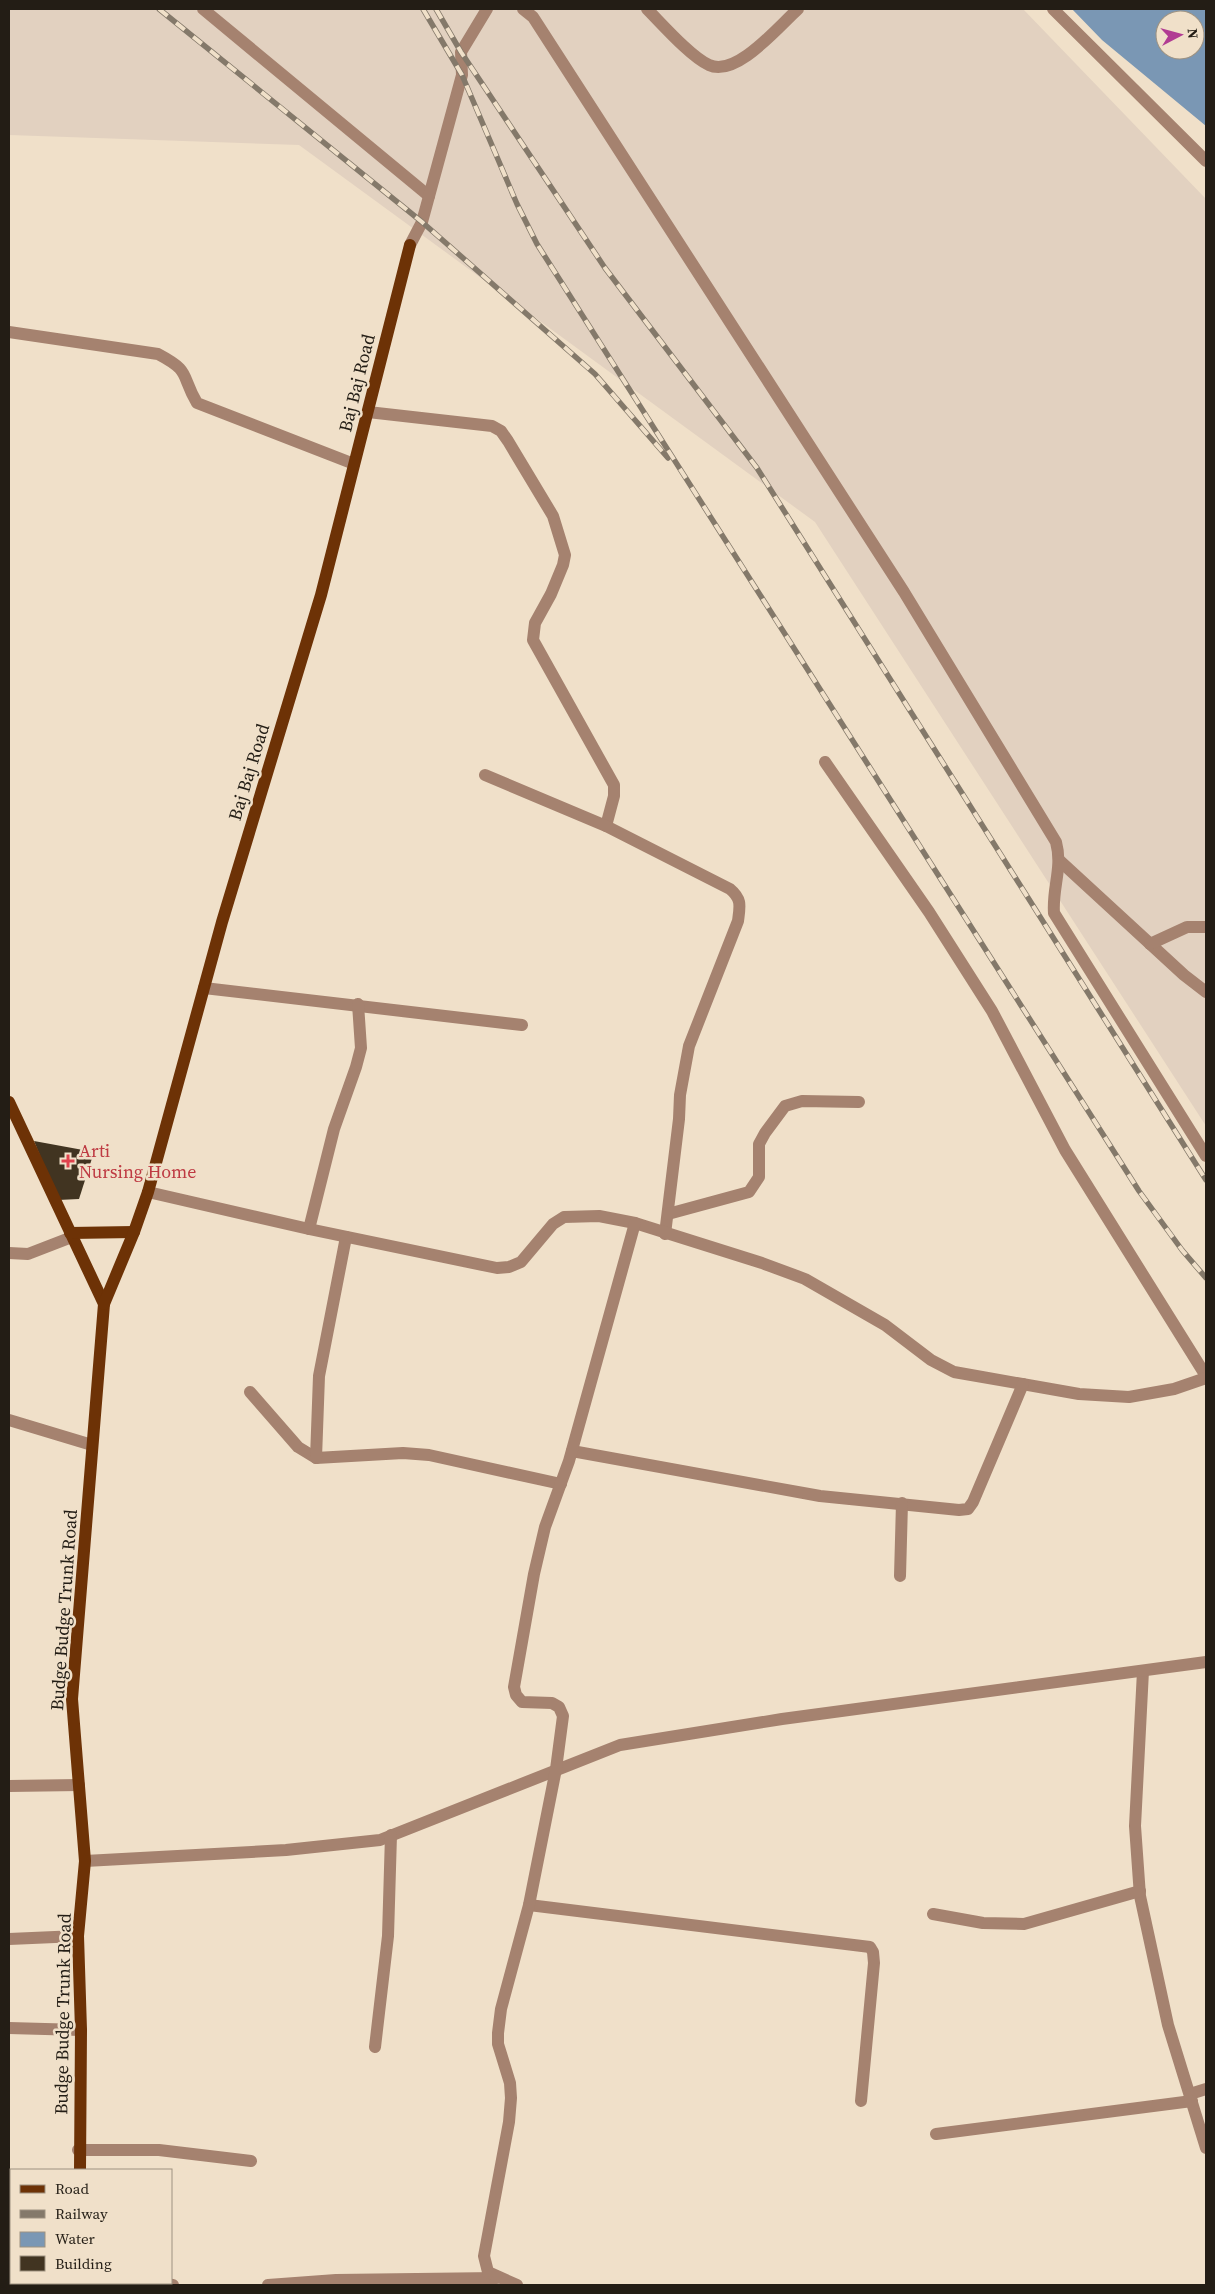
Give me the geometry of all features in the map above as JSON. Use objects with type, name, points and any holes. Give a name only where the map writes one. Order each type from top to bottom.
[{"type":"main road","name":"Baj Baj Road","points":[[104,1304],[134,1232],[148,1192],[204,988],[321,595],[410,245]]},
{"type":"main road","points":[[9,1102],[104,1304]]},
{"type":"main road","points":[[71,1235],[134,1232]]},
{"type":"main road","name":"Budge Budge Trunk Road","points":[[80,2169],[78,2150],[81,2030],[78,1936],[85,1861],[72,1699],[104,1304]]},
{"type":"street","points":[[203,9],[429,196]]},
{"type":"street","points":[[410,245],[422,222],[462,75],[461,52],[487,9]]},
{"type":"street","points":[[523,9],[532,17],[904,592],[1056,842],[1060,861],[1053,903],[1054,914],[1206,1156]]},
{"type":"street","points":[[647,9],[703,62],[719,67],[742,61],[798,9]]},
{"type":"street","points":[[1053,9],[1206,161]]},
{"type":"street","points":[[9,332],[158,354],[179,365],[196,403],[354,464]]},
{"type":"street","points":[[368,412],[492,426],[501,431],[553,516],[563,544],[564,560],[551,594],[535,623],[533,640],[614,786],[614,796],[606,826]]},
{"type":"street","points":[[148,1192],[309,1229],[498,1268],[509,1267],[521,1262],[553,1224],[564,1217],[599,1216],[635,1223],[762,1263],[805,1280],[886,1325],[931,1360],[954,1372],[1079,1394],[1129,1397],[1174,1388],[1206,1377],[1065,1150],[992,1011],[929,912],[825,762]]},
{"type":"street","points":[[485,775],[606,826],[730,889],[739,897],[741,904],[738,921],[689,1046],[680,1095],[680,1119],[665,1234]]},
{"type":"street","points":[[1060,861],[1196,986],[1206,992]]},
{"type":"street","points":[[1150,944],[1187,927],[1206,927]]},
{"type":"street","points":[[204,988],[358,1004],[522,1025]]},
{"type":"street","points":[[309,1229],[334,1129],[361,1048],[358,1004]]},
{"type":"street","points":[[668,1214],[749,1192],[759,1177],[759,1144],[764,1133],[785,1106],[802,1101],[859,1102]]},
{"type":"street","points":[[516,2285],[497,2278],[488,2272],[484,2256],[509,2122],[511,2098],[510,2084],[498,2044],[498,2033],[501,2010],[529,1905],[556,1770],[563,1716],[559,1707],[552,1703],[522,1702],[516,1695],[514,1687],[534,1574],[546,1527],[572,1451],[635,1223]]},
{"type":"street","points":[[9,1253],[28,1254],[71,1235]]},
{"type":"street","points":[[316,1458],[319,1376],[346,1237]]},
{"type":"street","points":[[572,1451],[820,1496],[959,1510],[968,1509],[973,1502],[1023,1384]]},
{"type":"street","points":[[250,1392],[298,1447],[316,1458],[403,1453],[429,1455],[561,1484]]},
{"type":"street","points":[[9,1420],[92,1445]]},
{"type":"street","points":[[900,1576],[902,1503]]},
{"type":"street","points":[[85,1861],[286,1850],[380,1840],[620,1745],[782,1719],[1206,1662]]},
{"type":"street","points":[[1143,1671],[1135,1826],[1140,1891],[1168,2025],[1206,2148]]},
{"type":"street","points":[[9,1786],[79,1785]]},
{"type":"street","points":[[375,2047],[388,1936],[391,1835]]},
{"type":"street","points":[[933,1914],[983,1924],[1024,1924],[1140,1891]]},
{"type":"street","points":[[529,1905],[870,1947],[873,1952],[874,1963],[862,2101]]},
{"type":"street","points":[[9,1939],[78,1936]]},
{"type":"street","points":[[9,2028],[81,2030]]},
{"type":"street","points":[[936,2134],[1191,2097],[1206,2089]]},
{"type":"street","points":[[78,2150],[159,2150],[250,2161]]},
{"type":"street","points":[[268,2285],[336,2280],[419,2282],[497,2278]]},
{"type":"shaded area","points":[[9,9],[1023,9],[1206,199],[1206,1126],[815,522],[299,145],[9,135]]},
{"type":"water","points":[[1072,9],[1206,9],[1206,126],[1102,40]]},
{"type":"building","points":[[34,1141],[94,1152],[79,1199],[58,1200]]},
{"type":"railway","points":[[159,9],[422,222],[595,374],[668,458]]},
{"type":"railway","points":[[423,9],[462,75],[517,204],[537,244],[1139,1191],[1182,1250],[1206,1278]]},
{"type":"railway","points":[[436,9],[461,52],[605,268],[757,468],[1206,1180]]},
{"type":"place","name":"Arti Nursing Home","points":[[68,1161]]}]
